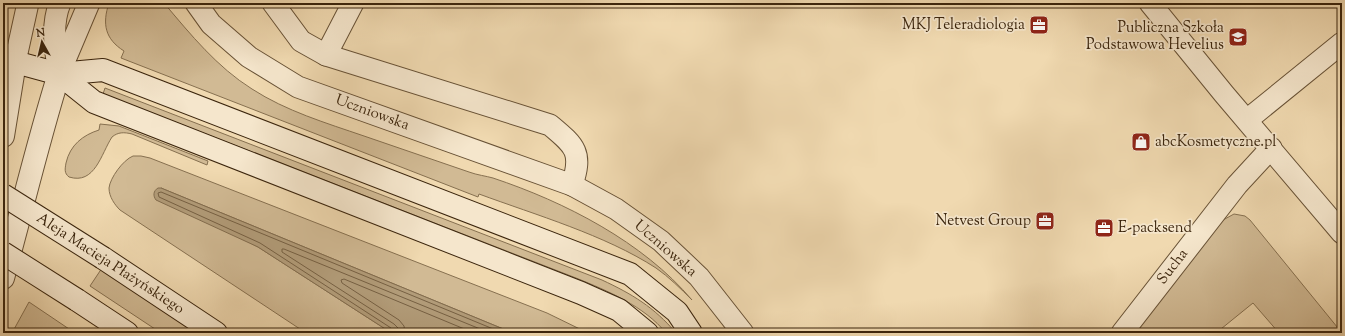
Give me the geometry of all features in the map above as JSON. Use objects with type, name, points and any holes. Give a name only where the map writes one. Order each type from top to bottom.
[{"type":"main road","points":[[3,136],[15,62],[59,74],[103,70],[630,274],[677,312],[691,333]]},
{"type":"main road","points":[[3,278],[34,164],[41,131],[59,74]]},
{"type":"main road","points":[[59,74],[94,102],[581,293],[619,310],[646,333]]},
{"type":"main road","name":"Aleja Macieja Płażyńskiego","points":[[3,195],[103,258],[216,333]]},
{"type":"main road","points":[[3,252],[127,333]]},
{"type":"street","points":[[15,62],[28,3]]},
{"type":"street","points":[[59,74],[54,39],[60,3]]},
{"type":"street","points":[[59,74],[89,3]]},
{"type":"street","name":"Uczniowska","points":[[196,3],[212,24],[249,57],[298,87],[572,184],[616,209],[661,241],[699,277],[742,333]]},
{"type":"street","points":[[273,3],[300,41],[326,55],[550,125],[568,140],[576,155],[577,168],[572,184]]},
{"type":"street","points":[[326,55],[353,3]]},
{"type":"street","points":[[1150,3],[1216,85],[1342,233]]},
{"type":"street","points":[[1247,120],[1342,43]]},
{"type":"street","name":"Sucha","points":[[1122,333],[1237,185],[1270,148]]},
{"type":"shaded area","points":[[109,3],[164,3],[205,50],[227,71],[252,89],[278,104],[321,121],[472,173],[493,178],[548,199],[575,212],[626,242],[650,260],[672,279],[692,300],[656,268],[615,245],[570,226],[479,194],[478,197],[121,58],[124,51],[113,41],[107,30],[106,18]]},
{"type":"shaded area","points":[[105,88],[602,280],[651,308],[676,333],[666,333],[657,323],[636,307],[613,294],[588,283],[103,94]]},
{"type":"shaded area","points":[[100,124],[119,126],[208,161],[207,165],[132,134],[121,133],[112,137],[96,166],[91,172],[85,177],[69,177],[66,174],[65,169],[71,151],[83,138],[99,130]]},
{"type":"shaded area","points":[[133,156],[150,158],[547,313],[588,333],[513,333],[161,188],[239,237],[258,247],[390,332],[306,333],[120,210],[111,198],[109,188],[114,175],[121,165]]},
{"type":"shaded area","points":[[1234,214],[1245,216],[1250,220],[1342,333],[1279,333],[1253,303],[1216,333],[1135,333],[1223,220]]},
{"type":"shaded area","points":[[102,268],[199,333],[161,333],[90,286]]},
{"type":"shaded area","points":[[29,302],[75,333],[12,333]]},
{"type":"water","points":[[158,188],[513,333],[389,333],[390,332],[258,247],[156,200],[154,194]]},
{"type":"place","name":"MKJ Teleradiologia","points":[[1039,25]]},
{"type":"place","name":"Publiczna Szkoła Podstawowa Hevelius","points":[[1238,37]]},
{"type":"place","name":"abcKosmetyczne.pl","points":[[1141,142]]},
{"type":"place","name":"Netvest Group","points":[[1045,221]]},
{"type":"place","name":"E-packsend","points":[[1104,228]]}]
